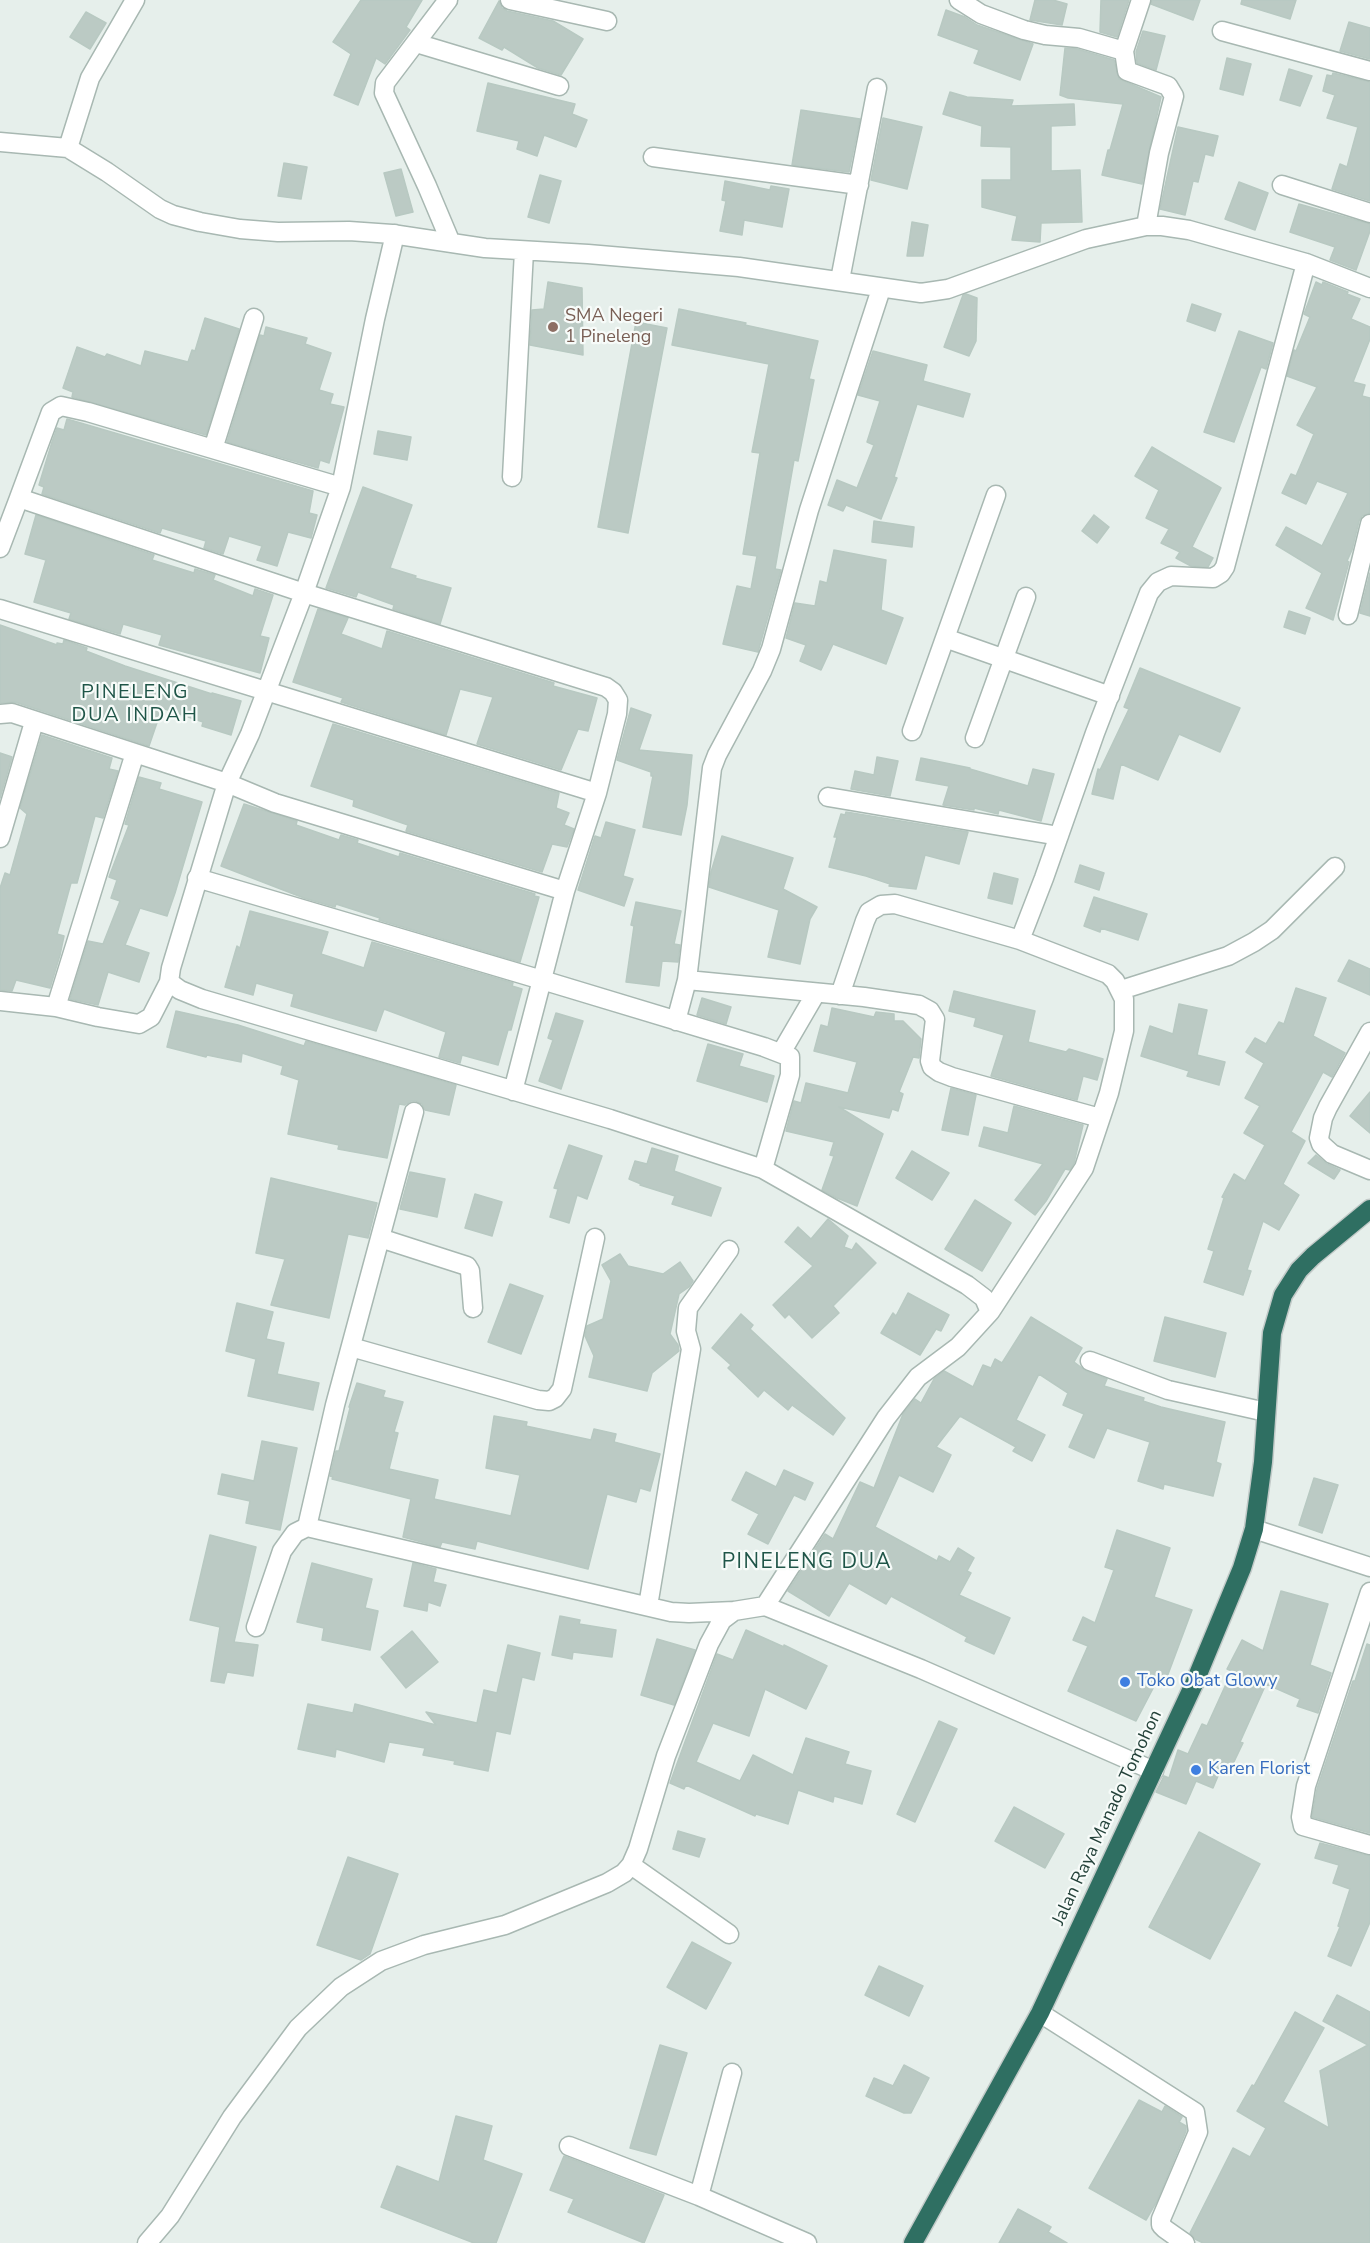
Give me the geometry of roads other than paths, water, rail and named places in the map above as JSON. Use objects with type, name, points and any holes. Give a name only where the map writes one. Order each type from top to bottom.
[{"type":"highway","name":"Jalan Raya Manado Tomohon","points":[[913,2243],[1040,2013],[1194,1684],[1238,1579],[1254,1530],[1263,1462],[1272,1334],[1283,1294],[1299,1270],[1312,1256],[1370,1209]]},
{"type":"street","points":[[68,148],[90,78],[135,0]]},
{"type":"street","points":[[448,0],[417,44],[385,83],[384,93],[428,186],[451,243]]},
{"type":"street","points":[[510,0],[607,21]]},
{"type":"street","points":[[959,0],[981,14],[1024,30],[1045,35],[1079,38],[1124,51]]},
{"type":"street","points":[[1141,0],[1124,51],[1127,71],[1168,86],[1174,96],[1159,153],[1146,226]]},
{"type":"street","points":[[1222,31],[1370,71]]},
{"type":"street","points":[[417,44],[559,86]]},
{"type":"street","points":[[840,280],[877,88]]},
{"type":"street","points":[[0,142],[68,148],[108,172],[152,205],[173,215],[250,230],[395,234],[524,251],[739,267],[921,293],[948,289],[1067,245],[1146,226],[1162,226],[1189,230],[1306,263],[1370,288]]},
{"type":"street","points":[[653,157],[859,185]]},
{"type":"street","points":[[1282,185],[1370,213]]},
{"type":"street","points":[[0,1001],[56,1007],[139,1024],[151,1017],[169,982],[197,878],[227,783],[266,693],[304,593],[340,487],[395,234]]},
{"type":"street","points":[[512,477],[524,251]]},
{"type":"street","points":[[1020,940],[1144,603],[1153,587],[1171,576],[1213,578],[1225,567],[1306,263]]},
{"type":"street","points":[[676,1021],[687,980],[712,768],[771,650],[809,510],[881,288]]},
{"type":"street","points":[[213,449],[254,318]]},
{"type":"street","points":[[0,549],[51,412],[60,406],[68,406],[340,487]]},
{"type":"street","points":[[912,731],[996,495]]},
{"type":"street","points":[[19,498],[304,593],[606,687],[613,692],[618,700],[618,710],[597,793],[565,891],[513,1091]]},
{"type":"street","points":[[1348,615],[1370,524]]},
{"type":"street","points":[[975,738],[1026,597]]},
{"type":"street","points":[[0,609],[266,693],[597,793]]},
{"type":"street","points":[[945,638],[1110,696]]},
{"type":"street","points":[[0,714],[12,714],[227,783],[275,803],[565,891]]},
{"type":"street","points":[[0,838],[34,722]]},
{"type":"street","points":[[56,1007],[135,753]]},
{"type":"street","points":[[828,797],[1059,836]]},
{"type":"street","points":[[1121,990],[1228,956],[1254,942],[1272,930],[1335,867]]},
{"type":"street","points":[[197,878],[542,980],[790,1057],[792,1060],[790,1075],[763,1169]]},
{"type":"street","points":[[765,1606],[898,1402],[918,1377],[958,1347],[990,1312],[1084,1168],[1109,1093],[1124,1031],[1125,1011],[1121,990],[1108,974],[1020,940],[895,904],[881,905],[869,912],[840,995]]},
{"type":"street","points":[[687,980],[913,1004],[930,1011],[933,1015],[936,1024],[930,1061],[932,1067],[939,1072],[1100,1118]]},
{"type":"street","points":[[169,982],[180,990],[202,999],[610,1119],[763,1169],[967,1285],[984,1298],[990,1312]]},
{"type":"street","points":[[781,1053],[816,993]]},
{"type":"street","points":[[1370,1032],[1325,1113],[1319,1138],[1321,1144],[1332,1154],[1370,1170]]},
{"type":"street","points":[[307,1527],[335,1405],[414,1112]]},
{"type":"street","points":[[380,1238],[467,1266],[470,1271],[473,1308]]},
{"type":"street","points":[[351,1347],[538,1400],[549,1401],[555,1398],[562,1389],[596,1238]]},
{"type":"street","points":[[648,1606],[691,1349],[686,1331],[688,1308],[729,1250]]},
{"type":"street","points":[[1090,1361],[1168,1390],[1266,1412]]},
{"type":"street","points":[[256,1627],[282,1551],[296,1533],[307,1527],[648,1606],[689,1613],[734,1611],[765,1606],[921,1669],[1154,1771]]},
{"type":"street","points":[[1254,1530],[1370,1567]]},
{"type":"street","points":[[1370,1592],[1306,1786],[1301,1817],[1304,1826],[1370,1845]]},
{"type":"street","points":[[147,2243],[170,2216],[232,2117],[298,2028],[341,1987],[381,1961],[424,1945],[505,1925],[617,1879],[631,1866],[666,1756],[702,1660],[722,1620],[734,1611]]},
{"type":"street","points":[[631,1866],[729,1934]]},
{"type":"street","points":[[1040,2013],[1195,2112],[1198,2132],[1161,2219],[1161,2225],[1185,2243]]},
{"type":"street","points":[[699,2196],[732,2073]]},
{"type":"street","points":[[569,2146],[699,2196],[803,2242]]},
{"type":"place","name":"SMA Negeri 1 Pineleng","points":[[553,327]]},
{"type":"place","name":"Toko Obat Glowy","points":[[1125,1682]]},
{"type":"place","name":"Karen Florist","points":[[1196,1770]]},
{"type":"district","name":"PINELENG DUA INDAH","points":[[135,704]]},
{"type":"district","name":"PINELENG DUA","points":[[807,1563]]}]
